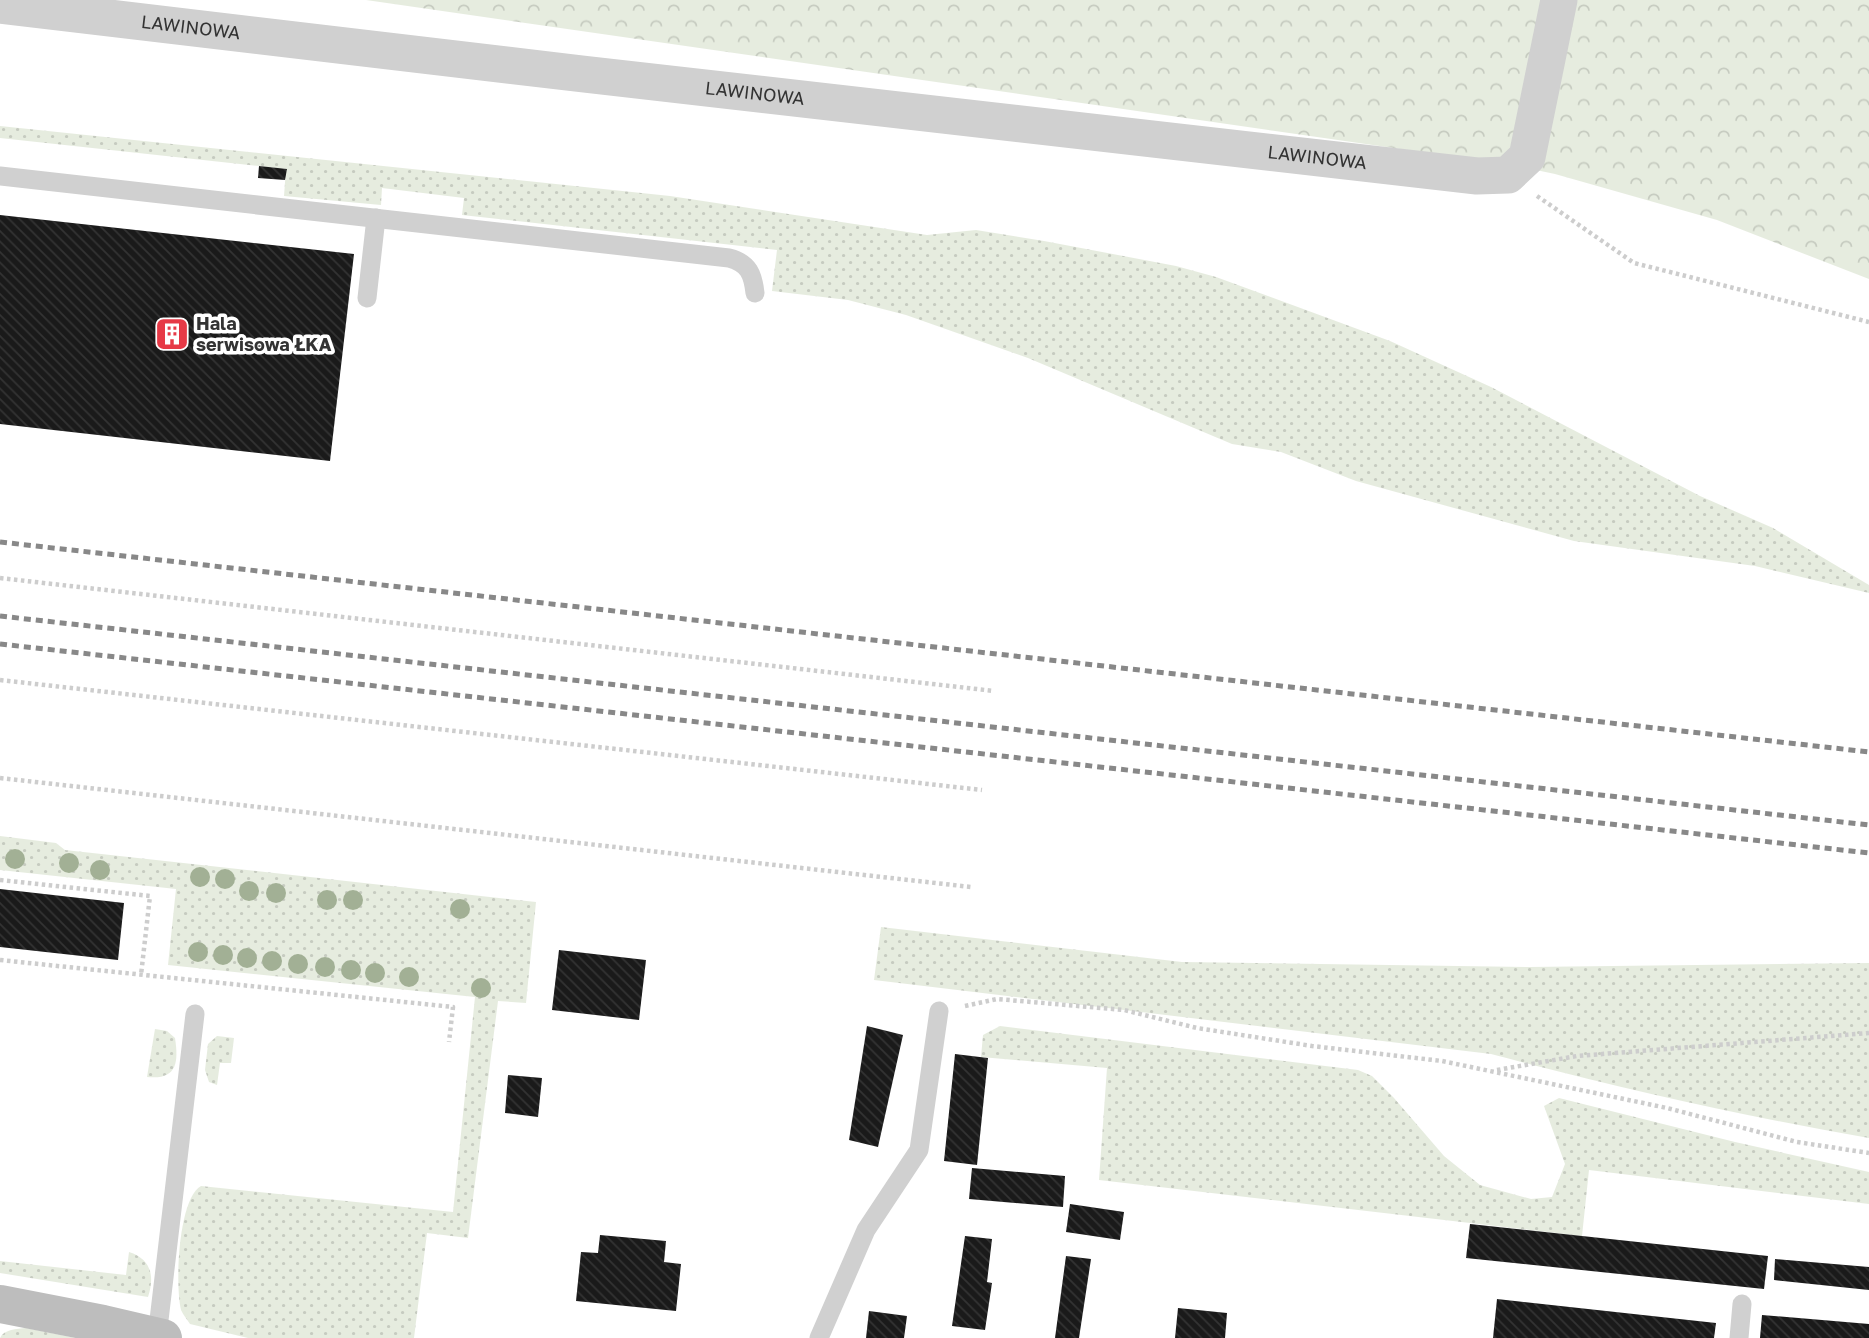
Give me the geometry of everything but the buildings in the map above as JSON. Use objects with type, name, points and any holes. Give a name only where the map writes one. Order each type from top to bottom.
[{"type":"street","points":[[1508,175],[1527,157],[1559,0]]},
{"type":"street","name":"LAWINOWA","points":[[0,5],[1422,170],[1477,176],[1508,175]]},
{"type":"street","points":[[0,1304],[160,1337]]},
{"type":"lane","points":[[0,176],[729,258],[748,268],[755,293]]},
{"type":"lane","points":[[367,298],[376,218]]},
{"type":"lane","points":[[818,1338],[866,1230],[919,1150],[939,1011]]},
{"type":"lane","points":[[160,1337],[195,1014]]},
{"type":"lane","points":[[1739,1338],[1742,1304]]},
{"type":"path","points":[[1508,175],[1634,263],[1869,322]]},
{"type":"path","points":[[0,578],[994,691]]},
{"type":"path","points":[[0,680],[982,790]]},
{"type":"path","points":[[0,778],[971,887]]},
{"type":"path","points":[[0,880],[150,896],[141,975]]},
{"type":"path","points":[[0,960],[453,1007],[449,1042]]},
{"type":"path","points":[[939,1011],[997,999],[1124,1010],[1197,1028],[1312,1046],[1442,1061],[1667,1108],[1797,1142],[1869,1153]]},
{"type":"path","points":[[1492,1071],[1577,1056],[1869,1033]]},
{"type":"green space","points":[[366,0],[1869,0],[1869,279],[1717,220],[1555,174],[1512,165]]},
{"type":"green space","points":[[0,126],[670,196],[927,235],[976,230],[1176,266],[1216,277],[1390,341],[1491,387],[1700,496],[1773,528],[1869,585],[1869,593],[1755,566],[1574,541],[1356,481],[1281,452],[1232,444],[1028,358],[906,315],[848,300],[772,291],[777,250],[462,215],[464,198],[382,188],[381,205],[284,196],[286,169],[0,138]]},
{"type":"green space","points":[[0,836],[56,843],[65,850],[536,902],[526,1003],[498,1001],[468,1238],[427,1233],[414,1338],[248,1338],[190,1324],[181,1310],[179,1298],[183,1224],[193,1194],[201,1186],[453,1212],[475,997],[168,965],[176,889],[0,870]]},
{"type":"green space","points":[[881,927],[1182,962],[1529,967],[1869,963],[1869,1138],[1679,1100],[1491,1054],[874,980]]},
{"type":"green space","points":[[1000,1026],[1358,1070],[1372,1076],[1444,1156],[1480,1185],[1531,1199],[1552,1197],[1565,1164],[1544,1106],[1559,1098],[1869,1172],[1869,1204],[1589,1170],[1582,1236],[1099,1180],[1107,1068],[981,1057],[983,1035]]},
{"type":"green space","points":[[155,1029],[167,1031],[175,1038],[176,1063],[170,1073],[164,1076],[147,1077]]},
{"type":"green space","points":[[217,1036],[234,1038],[231,1063],[220,1063],[217,1085],[209,1082],[205,1070],[208,1044]]},
{"type":"green space","points":[[129,1252],[147,1264],[151,1275],[148,1297],[0,1273],[0,1261],[126,1275]]},
{"type":"green space","points":[[26,1328],[76,1338],[0,1338],[8,1331]]},
{"type":"railway","points":[[0,542],[1869,752]]},
{"type":"railway","points":[[0,616],[1869,825]]},
{"type":"railway","points":[[0,644],[1869,853]]},
{"type":"place","name":"Hala serwisowa ŁKA","points":[[172,334]]}]
